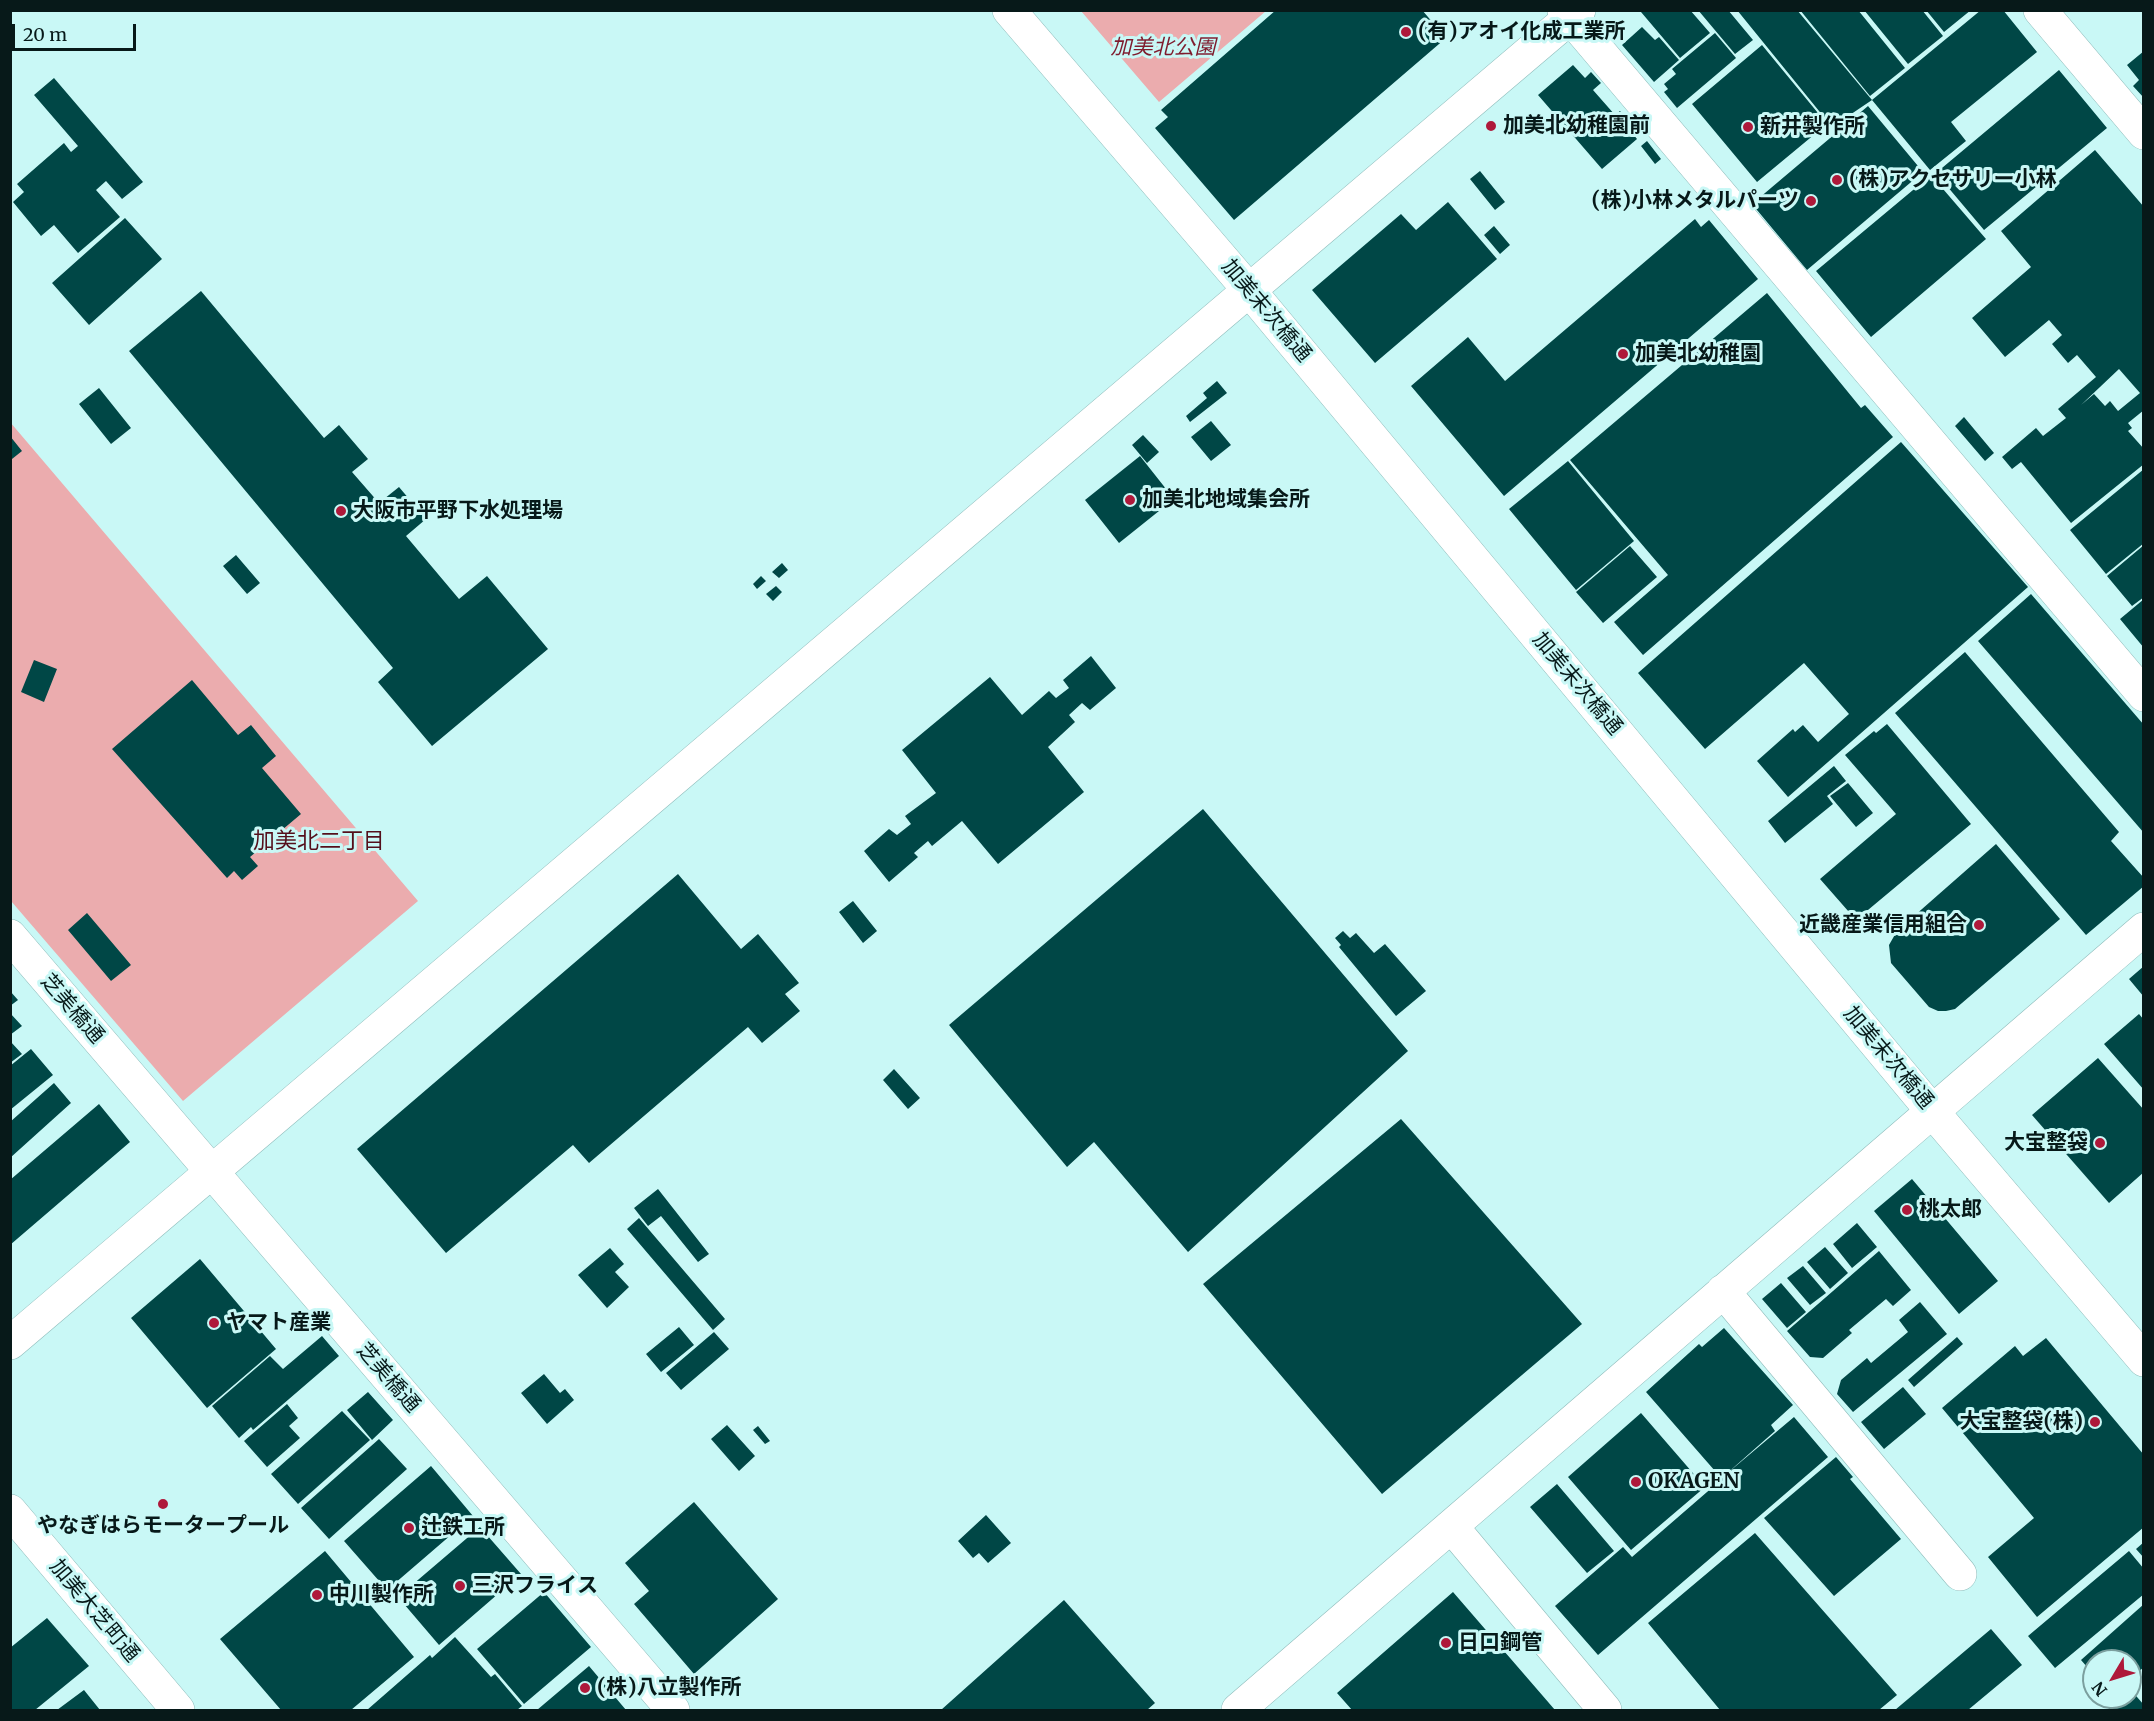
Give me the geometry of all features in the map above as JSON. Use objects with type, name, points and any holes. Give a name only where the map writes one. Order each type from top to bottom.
[{"type":"street","name":"加美末次橋通","points":[[1009,10],[1250,290],[1932,1110],[2144,1360]]},
{"type":"street","points":[[2040,10],[2144,133]]},
{"type":"street","points":[[10,1343],[1250,290],[1571,13],[2144,695]]},
{"type":"street","points":[[1238,1710],[2144,929]]},
{"type":"street","name":"芝美橋通","points":[[10,936],[673,1710]]},
{"type":"street","points":[[1723,1291],[1960,1574]]},
{"type":"street","name":"加美大芝町通","points":[[10,1511],[178,1710]]},
{"type":"street","points":[[1452,1527],[1605,1710]]},
{"type":"green space","name":"加美北公園","points":[[1081,11],[1266,11],[1159,102]]},
{"type":"green space","points":[[10,422],[418,901],[183,1101],[11,901]]},
{"type":"building","points":[[1276,10],[1422,10],[1446,38],[1234,220],[1155,128],[1168,117],[1161,110]]},
{"type":"building","points":[[1643,10],[1690,10],[1710,33],[1680,58],[1641,12]]},
{"type":"building","points":[[1698,10],[1728,10],[1753,40],[1735,54]]},
{"type":"building","points":[[1737,10],[1797,10],[1872,100],[1832,127]]},
{"type":"building","points":[[1800,10],[1858,10],[1905,68],[1870,96]]},
{"type":"building","points":[[1864,10],[1922,10],[1943,36],[1908,64]]},
{"type":"building","points":[[1926,10],[1971,10],[1944,32]]},
{"type":"building","points":[[1981,10],[2003,10],[2037,52],[1951,122],[1966,141],[1930,170],[1872,100]]},
{"type":"building","points":[[1642,27],[1655,40],[1659,37],[1679,60],[1654,82],[1622,45]]},
{"type":"building","points":[[1715,33],[1736,58],[1677,108],[1664,92],[1668,89],[1664,84],[1676,74],[1672,69]]},
{"type":"building","points":[[1762,45],[1827,124],[1757,182],[1692,104]]},
{"type":"building","points":[[2144,51],[2144,98],[2133,86],[2139,80],[2127,65]]},
{"type":"building","points":[[1573,65],[1585,78],[1591,72],[1601,83],[1593,90],[1615,115],[1620,111],[1629,122],[1626,125],[1637,139],[1602,169],[1538,95]]},
{"type":"building","points":[[2059,70],[2107,128],[1984,230],[1936,173]]},
{"type":"building","points":[[54,78],[143,182],[122,199],[106,181],[96,190],[120,217],[78,253],[54,225],[41,236],[13,202],[24,192],[17,184],[64,143],[71,152],[78,146],[34,95]]},
{"type":"building","points":[[1868,106],[1923,172],[1807,270],[1752,204]]},
{"type":"building","points":[[1647,141],[1661,159],[1655,164],[1641,146]]},
{"type":"building","points":[[2095,150],[2144,207],[2144,410],[2128,423],[2132,428],[2128,431],[2144,449],[2144,464],[2071,523],[2021,462],[2012,469],[2002,457],[2036,428],[2043,436],[2066,418],[2058,409],[2096,377],[2077,355],[2068,363],[2052,344],[2062,335],[2049,320],[2005,357],[1972,318],[2031,267],[2001,231]],"holes":[[[2119,369],[2140,393],[2118,411],[2110,401],[2105,406],[2094,394],[2081,405]]]},
{"type":"building","points":[[1480,171],[1505,202],[1495,210],[1470,179]]},
{"type":"building","points":[[1931,175],[1986,239],[1871,337],[1816,271]]},
{"type":"building","points":[[1448,202],[1497,259],[1375,363],[1312,290],[1401,214],[1416,230]]},
{"type":"building","points":[[125,218],[162,259],[89,325],[52,283]]},
{"type":"building","points":[[1695,219],[1701,227],[1709,220],[1758,279],[1504,496],[1411,386],[1468,337],[1505,381]]},
{"type":"building","points":[[1494,226],[1510,245],[1500,254],[1484,235]]},
{"type":"building","name":"大阪市平野下水処理場","points":[[201,291],[324,438],[339,425],[368,459],[352,472],[379,503],[399,487],[426,519],[406,536],[459,599],[487,576],[548,649],[432,746],[378,682],[393,668],[129,351]]},
{"type":"building","points":[[1767,293],[1861,408],[1865,405],[1893,437],[1643,655],[1614,622],[1668,575],[1570,460]]},
{"type":"building","points":[[1217,381],[1227,393],[1190,422],[1186,416],[1207,398],[1203,393]]},
{"type":"building","points":[[99,388],[131,428],[111,444],[79,404]]},
{"type":"building","points":[[1964,417],[1994,453],[1985,461],[1955,426]]},
{"type":"building","points":[[1211,421],[1231,445],[1211,461],[1191,437]]},
{"type":"building","points":[[1143,435],[1159,452],[1147,463],[1132,445]]},
{"type":"building","points":[[10,436],[22,451],[12,459],[10,457]]},
{"type":"building","points":[[1901,442],[2028,587],[1788,797],[1757,761],[1793,729],[1795,732],[1803,725],[1818,742],[1849,714],[1804,663],[1705,749],[1638,673]]},
{"type":"building","name":"加美北地域集会所","points":[[1140,456],[1174,499],[1119,543],[1085,500]]},
{"type":"building","points":[[1568,461],[1634,541],[1576,590],[1509,509]]},
{"type":"building","points":[[2144,469],[2144,543],[2106,574],[2070,530]]},
{"type":"building","points":[[2144,545],[2144,597],[2132,606],[2107,576]]},
{"type":"building","points":[[1630,546],[1657,577],[1603,623],[1576,592]]},
{"type":"building","points":[[236,555],[260,583],[247,594],[223,566]]},
{"type":"building","points":[[782,563],[788,570],[779,578],[772,572]]},
{"type":"building","points":[[761,576],[766,581],[757,589],[753,584]]},
{"type":"building","points":[[776,586],[782,592],[773,601],[766,594]]},
{"type":"building","points":[[2031,594],[2144,725],[2144,833],[1978,641]]},
{"type":"building","points":[[2144,599],[2144,648],[2120,619]]},
{"type":"building","points":[[1965,652],[2119,832],[2111,841],[2144,878],[2144,886],[2086,935],[1895,713]]},
{"type":"building","points":[[1091,656],[1116,688],[1090,710],[1082,703],[1069,715],[1075,722],[1048,747],[1084,792],[998,864],[962,821],[932,846],[928,841],[914,853],[918,857],[889,882],[864,851],[889,829],[897,835],[911,824],[905,816],[936,793],[902,750],[990,677],[1022,715],[1049,691],[1056,698],[1069,688],[1063,680]]},
{"type":"building","points":[[34,660],[57,669],[44,702],[21,692]]},
{"type":"building","points":[[192,680],[238,735],[251,725],[276,756],[262,768],[301,814],[250,857],[258,866],[242,880],[234,871],[227,878],[112,749]]},
{"type":"building","points":[[1887,724],[1971,824],[1856,920],[1820,879],[1896,814],[1845,755],[1874,731],[1876,733]]},
{"type":"building","points":[[1834,766],[1846,781],[1827,796],[1833,804],[1785,843],[1768,821]]},
{"type":"building","points":[[1848,783],[1873,813],[1856,827],[1830,796]]},
{"type":"building","points":[[1203,809],[1408,1051],[1188,1252],[1094,1142],[1067,1167],[949,1025]]},
{"type":"building","name":"近畿産業信用組合","points":[[1996,844],[2060,919],[1955,1009],[1938,1011],[1929,1007],[1891,963],[1889,945],[1897,931]]},
{"type":"building","points":[[678,874],[741,949],[758,934],[799,983],[785,994],[800,1011],[762,1043],[748,1027],[589,1163],[573,1145],[446,1253],[357,1149]]},
{"type":"building","points":[[853,901],[877,931],[863,943],[839,912]]},
{"type":"building","points":[[87,913],[131,965],[111,981],[68,930]]},
{"type":"building","points":[[1343,931],[1350,938],[1356,933],[1374,953],[1385,944],[1426,991],[1396,1016],[1339,947],[1341,945],[1335,938]]},
{"type":"building","points":[[2144,966],[2144,997],[2129,979]]},
{"type":"building","points":[[10,991],[18,1000],[10,1006]]},
{"type":"building","points":[[10,1013],[22,1026],[10,1035]]},
{"type":"building","points":[[2139,1014],[2144,1020],[2144,1090],[2104,1044]]},
{"type":"building","points":[[10,1041],[22,1054],[10,1063]]},
{"type":"building","points":[[31,1049],[53,1075],[10,1110],[10,1066]]},
{"type":"building","name":"大宝整袋","points":[[2098,1058],[2144,1110],[2144,1172],[2109,1203],[2032,1115]]},
{"type":"building","points":[[894,1069],[920,1098],[908,1109],[883,1080]]},
{"type":"building","points":[[54,1083],[71,1103],[10,1158],[10,1122]]},
{"type":"building","points":[[99,1104],[130,1142],[10,1245],[10,1180]]},
{"type":"building","points":[[1401,1119],[1582,1324],[1382,1494],[1203,1284]]},
{"type":"building","points":[[1912,1179],[1998,1281],[1959,1314],[1874,1211]]},
{"type":"building","points":[[658,1189],[709,1254],[698,1262],[661,1216],[648,1226],[634,1208]]},
{"type":"building","points":[[639,1218],[725,1319],[713,1330],[627,1229]]},
{"type":"building","points":[[1857,1223],[1877,1247],[1852,1268],[1833,1244]]},
{"type":"building","points":[[1825,1247],[1848,1273],[1830,1289],[1807,1262]]},
{"type":"building","points":[[610,1248],[624,1264],[615,1272],[629,1287],[607,1308],[578,1275]]},
{"type":"building","points":[[1879,1251],[1911,1290],[1893,1306],[1886,1299],[1849,1330],[1852,1333],[1823,1358],[1810,1357],[1787,1331]]},
{"type":"building","points":[[200,1259],[276,1349],[207,1408],[131,1318]]},
{"type":"building","points":[[1803,1266],[1826,1293],[1810,1305],[1787,1278]]},
{"type":"building","points":[[1781,1283],[1806,1312],[1787,1328],[1762,1299]]},
{"type":"building","points":[[1920,1302],[1947,1334],[1853,1412],[1837,1394],[1841,1380],[1867,1358],[1871,1363],[1908,1332],[1899,1320]]},
{"type":"building","points":[[679,1327],[694,1345],[661,1372],[646,1354]]},
{"type":"building","points":[[1724,1328],[1793,1405],[1771,1425],[1775,1431],[1724,1476],[1794,1417],[1828,1457],[1598,1655],[1555,1606],[1623,1547],[1632,1557],[1722,1479],[1646,1392],[1699,1344],[1702,1347]]},
{"type":"building","points":[[714,1332],[729,1349],[681,1390],[666,1373]]},
{"type":"building","points":[[322,1336],[339,1356],[253,1430],[251,1427],[239,1438],[212,1406],[270,1356],[283,1369]]},
{"type":"building","points":[[1957,1337],[1963,1344],[1914,1387],[1908,1380]]},
{"type":"building","points":[[2046,1338],[2144,1455],[2144,1527],[2037,1617],[1988,1557],[2034,1518],[1942,1408],[2015,1346],[2023,1356]]},
{"type":"building","points":[[544,1374],[560,1393],[565,1389],[574,1400],[547,1424],[521,1393]]},
{"type":"building","points":[[1903,1387],[1926,1414],[1884,1449],[1861,1422]]},
{"type":"building","points":[[368,1392],[393,1420],[372,1440],[347,1410]]},
{"type":"building","points":[[287,1404],[298,1418],[289,1426],[300,1438],[267,1467],[244,1441]]},
{"type":"building","points":[[342,1411],[370,1440],[298,1504],[271,1474]]},
{"type":"building","name":"OKAGEN","points":[[1641,1413],[1705,1487],[1631,1550],[1568,1477]]},
{"type":"building","points":[[727,1425],[755,1456],[739,1471],[711,1439]]},
{"type":"building","points":[[758,1426],[770,1441],[765,1444],[753,1430]]},
{"type":"building","points":[[379,1439],[407,1469],[329,1539],[301,1508]]},
{"type":"building","points":[[1836,1457],[1853,1477],[1850,1479],[1901,1539],[1834,1596],[1764,1518]]},
{"type":"building","name":"辻鉄工所","points":[[431,1466],[473,1516],[387,1590],[344,1541]]},
{"type":"building","points":[[1557,1484],[1614,1551],[1587,1573],[1530,1507]]},
{"type":"building","points":[[694,1502],[778,1599],[694,1674],[634,1604],[649,1591],[625,1563]]},
{"type":"building","points":[[986,1515],[1011,1543],[988,1563],[979,1553],[973,1558],[958,1541]]},
{"type":"building","name":"三沢フライス","points":[[480,1527],[521,1574],[439,1645],[398,1597]]},
{"type":"building","points":[[1755,1533],[1897,1695],[1879,1710],[1720,1710],[1648,1623]]},
{"type":"building","points":[[2144,1542],[2144,1558],[2136,1549]]},
{"type":"building","name":"中川製作所","points":[[325,1551],[414,1657],[351,1710],[281,1710],[220,1639]]},
{"type":"building","points":[[2129,1551],[2144,1569],[2144,1594],[2055,1668],[2028,1636]]},
{"type":"building","points":[[544,1592],[591,1647],[524,1704],[477,1649]]},
{"type":"building","name":"日口鋼管","points":[[1453,1592],[1555,1710],[1352,1710],[1337,1693]]},
{"type":"building","points":[[1064,1600],[1155,1703],[1147,1710],[941,1710]]},
{"type":"building","points":[[2144,1604],[2144,1667],[2142,1669],[2142,1649],[2093,1649]]},
{"type":"building","points":[[47,1618],[89,1666],[35,1710],[10,1710],[10,1648]]},
{"type":"building","points":[[1991,1629],[2022,1665],[1968,1710],[1895,1710]]},
{"type":"building","points":[[455,1637],[491,1677],[495,1674],[522,1706],[517,1710],[367,1710],[430,1655],[432,1658]]},
{"type":"building","name":"(株)八立製作所","points":[[589,1666],[626,1710],[537,1710]]},
{"type":"building","points":[[84,1690],[100,1710],[57,1710]]},
{"type":"building","points":[[2142,1703],[2144,1705],[2144,1710],[2107,1710],[2142,1709]]},
{"type":"place","name":"(有)アオイ化成工業所","points":[[1406,32]]},
{"type":"place","name":"加美北幼稚園前","points":[[1491,126]]},
{"type":"place","name":"新井製作所","points":[[1748,127]]},
{"type":"place","name":"(株)アクセサリー小林","points":[[1837,180]]},
{"type":"place","name":"(株)小林メタルパーツ","points":[[1811,201]]},
{"type":"place","name":"加美北幼稚園","points":[[1623,354]]},
{"type":"place","name":"加美北地域集会所","points":[[1130,500]]},
{"type":"place","name":"大阪市平野下水処理場","points":[[341,511]]},
{"type":"place","name":"近畿産業信用組合","points":[[1979,925]]},
{"type":"place","name":"大宝整袋","points":[[2100,1143]]},
{"type":"place","name":"桃太郎","points":[[1907,1210]]},
{"type":"place","name":"ヤマト産業","points":[[214,1323]]},
{"type":"place","name":"大宝整袋(株)","points":[[2095,1422]]},
{"type":"place","name":"OKAGEN","points":[[1636,1482]]},
{"type":"place","name":"やなぎはらモータープール","points":[[163,1504]]},
{"type":"place","name":"辻鉄工所","points":[[409,1528]]},
{"type":"place","name":"三沢フライス","points":[[460,1586]]},
{"type":"place","name":"中川製作所","points":[[317,1595]]},
{"type":"place","name":"日口鋼管","points":[[1446,1643]]},
{"type":"place","name":"(株)八立製作所","points":[[585,1688]]},
{"type":"district","name":"加美北二丁目","points":[[319,842]]}]
